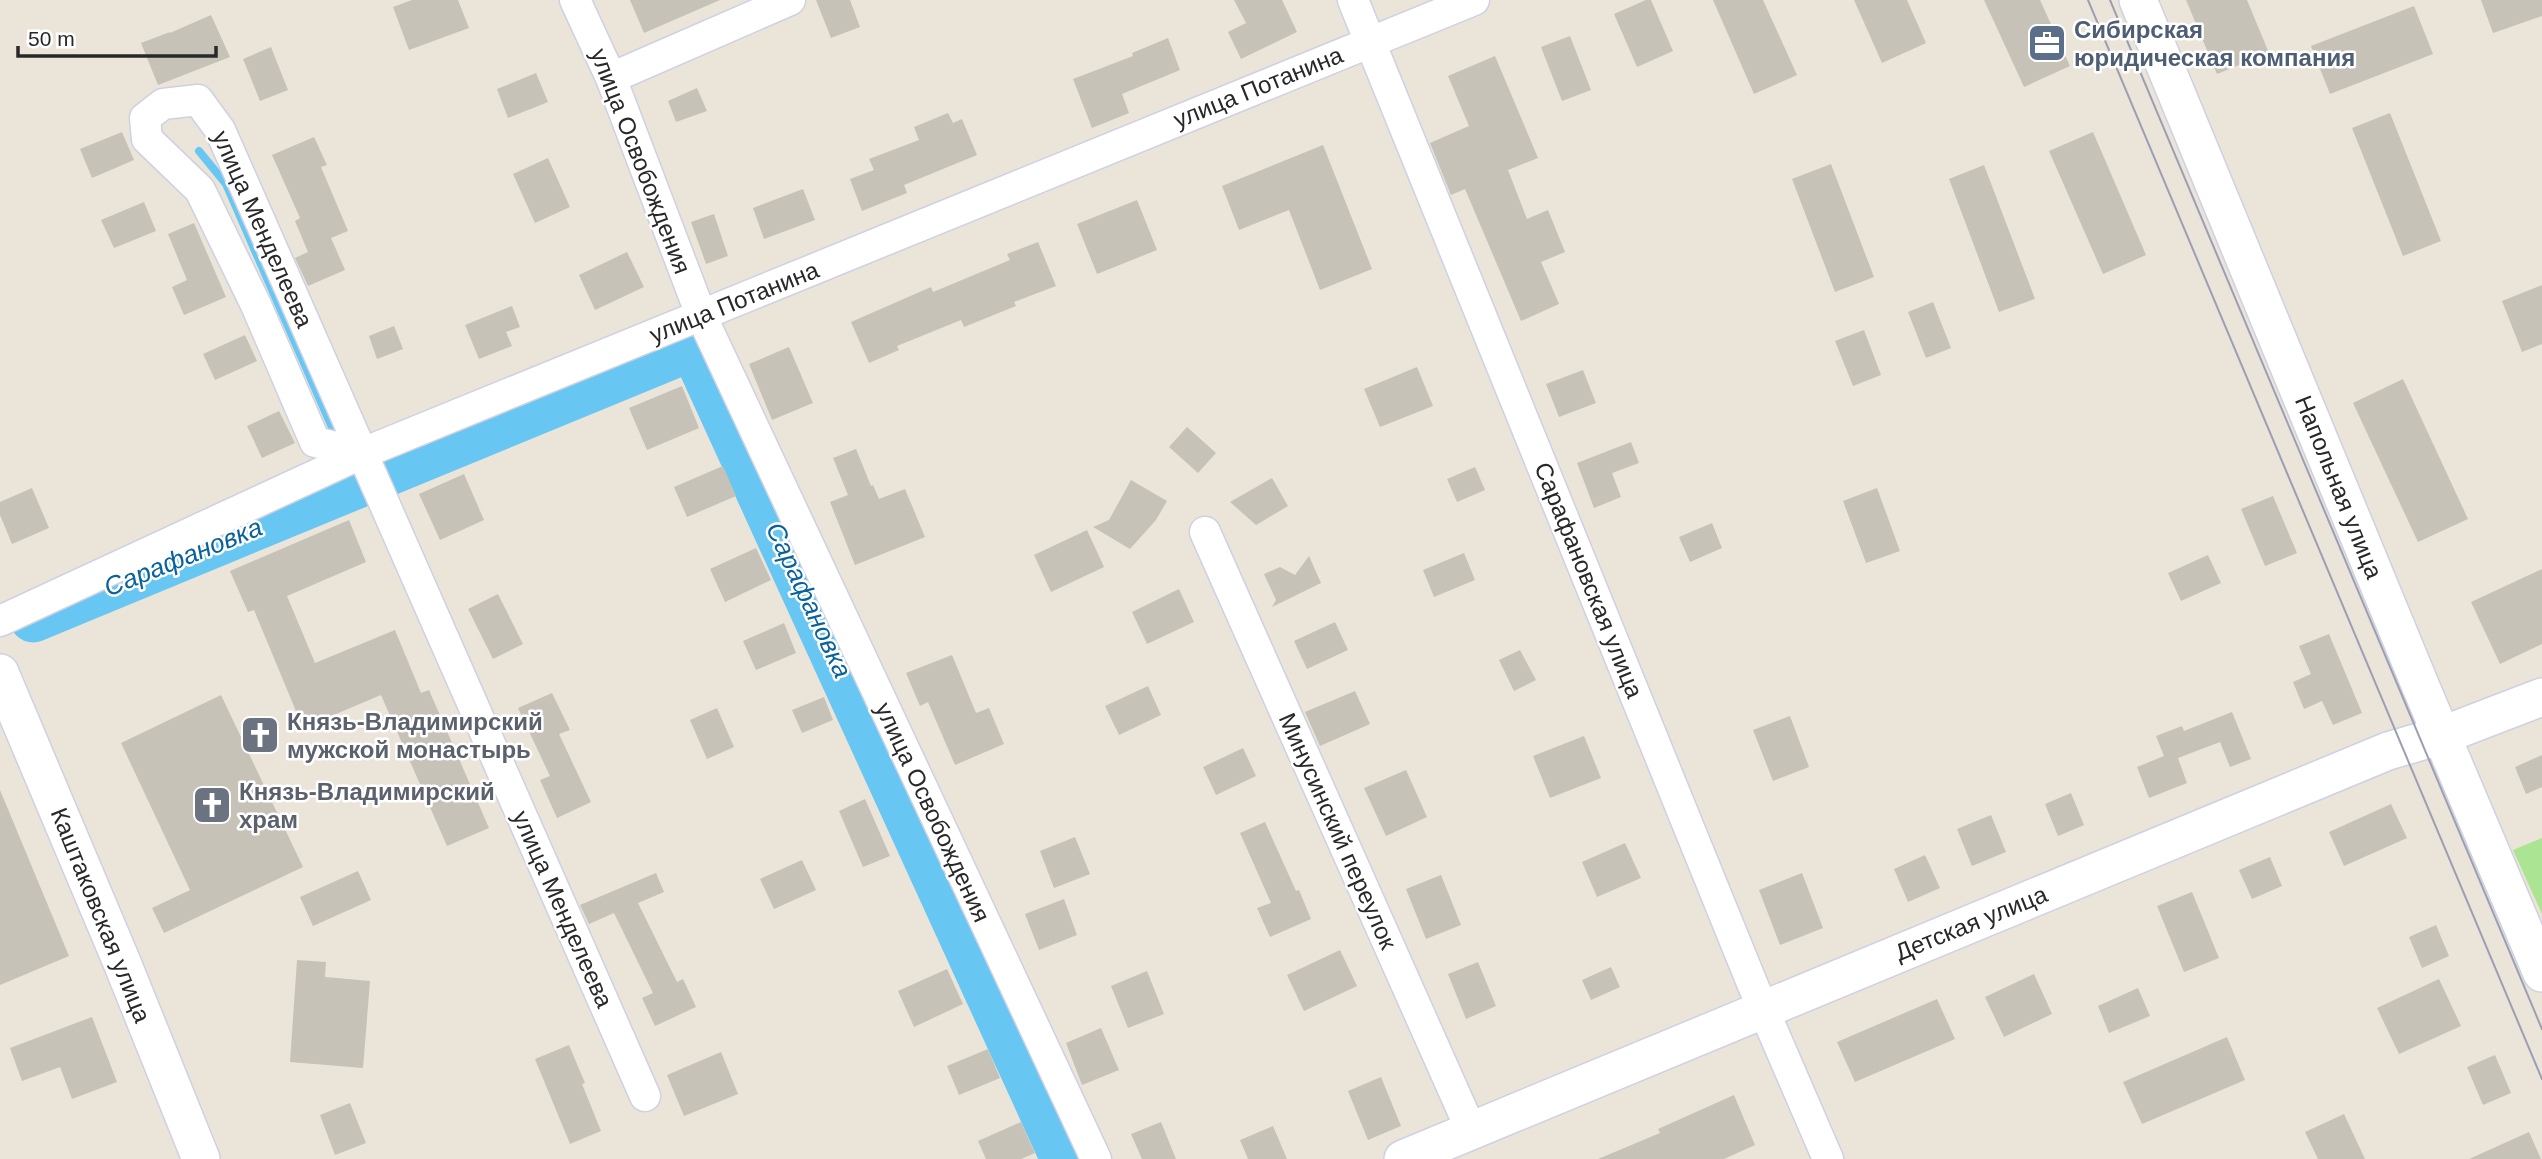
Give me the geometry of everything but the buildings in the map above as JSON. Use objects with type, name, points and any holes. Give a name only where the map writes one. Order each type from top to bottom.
[{"type":"street","name":"улица Освобождения","points":[[575,0],[611,78],[701,316],[1096,1159]]},
{"type":"street","points":[[611,78],[790,0]]},
{"type":"street","name":"Сарафановская улица","points":[[1353,0],[1763,1010],[1828,1159]]},
{"type":"street","name":"улица Потанина","points":[[0,621],[363,453],[1474,0]]},
{"type":"street","name":"Напольная улица","points":[[2138,0],[2542,974]]},
{"type":"street","name":"улица Менделеева","points":[[363,453],[315,442],[256,305],[200,190],[148,139],[145,118],[163,104],[198,100],[220,130],[363,453],[645,1096]]},
{"type":"street","name":"Минусинский переулок","points":[[1205,532],[1471,1130]]},
{"type":"street","name":"Каштаковская улица","points":[[0,673],[201,1159]]},
{"type":"street","name":"Детская улица","points":[[1403,1159],[2388,751],[2443,735],[2542,697]]},
{"type":"green space","points":[[2542,838],[2542,914],[2513,850]]},
{"type":"waterway","points":[[199,151],[226,184],[334,432]]},
{"type":"waterway","name":"Сарафановка","points":[[382,475],[693,347],[1064,1159]]},
{"type":"waterway","name":"Сарафановка","points":[[33,619],[367,481]]},
{"type":"tram line","points":[[2088,0],[2542,1079]]},
{"type":"tram line","points":[[2110,0],[2542,1029]]},
{"type":"place","name":"Сибирская юридическая компания","points":[[2047,43]]},
{"type":"place","name":"Князь-Владимирский мужской монастырь","points":[[260,735]]},
{"type":"place","name":"Князь-Владимирский храм","points":[[212,805]]}]
